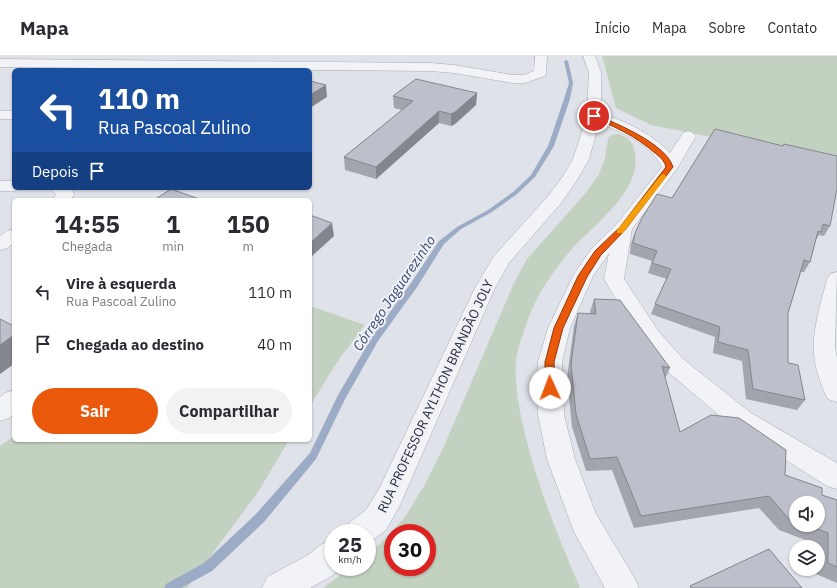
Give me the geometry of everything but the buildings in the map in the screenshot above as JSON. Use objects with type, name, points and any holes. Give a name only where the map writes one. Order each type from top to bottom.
[{"type":"street","points":[[0,63],[158,67],[430,67],[454,69],[513,79],[525,79],[540,73],[540,56]]},
{"type":"street","name":"RUA PROFESSOR AYLTHON BRANDÃO JOLY","points":[[371,524],[376,520],[389,498],[464,330],[501,260],[538,220],[572,177],[582,159],[594,116],[595,72],[589,56]]},
{"type":"street","points":[[0,115],[12,115]]},
{"type":"street","points":[[594,116],[634,134],[652,146],[668,161],[670,167]]},
{"type":"street","points":[[623,588],[584,522],[561,459],[551,415],[550,362],[559,328],[583,276],[598,253],[623,229],[670,167],[688,136]]},
{"type":"street","points":[[0,186],[12,186]]},
{"type":"street","points":[[623,229],[614,279],[651,338],[675,365],[742,420],[837,477]]},
{"type":"street","points":[[0,244],[12,236]]},
{"type":"street","points":[[837,279],[833,317],[824,348],[832,381],[837,392]]},
{"type":"street","points":[[0,411],[12,402]]},
{"type":"street","points":[[278,588],[324,562]]},
{"type":"green space","points":[[602,56],[837,56],[837,162],[651,125],[616,108]]},
{"type":"green space","points":[[618,134],[630,140],[635,153],[635,167],[631,181],[624,194],[614,206],[571,250],[546,283],[529,317],[516,360],[517,392],[533,464],[558,535],[580,588],[323,588],[339,576],[376,576],[376,547],[384,540],[384,576],[436,576],[436,524],[399,524],[405,517],[424,486],[444,446],[514,283],[527,259],[584,195],[598,176],[605,159],[608,138],[611,135]]},
{"type":"green space","points":[[312,307],[365,325],[339,359],[312,403]]},
{"type":"green space","points":[[12,437],[12,442],[288,442],[258,492],[187,588],[0,588],[0,446]]},
{"type":"waterway","name":"Córrego Jaguarezinho","points":[[170,588],[208,567],[260,518],[313,456],[341,398],[375,339],[414,285],[441,243],[459,228],[490,211],[515,193],[533,176],[551,146],[567,99],[571,83],[566,61]]},
{"type":"slow traffic","points":[[620,232],[663,176]]},
{"type":"route","points":[[550,388],[550,362],[559,328],[583,276],[598,253],[623,229],[670,167],[668,161],[652,146],[634,134],[594,116]]}]
